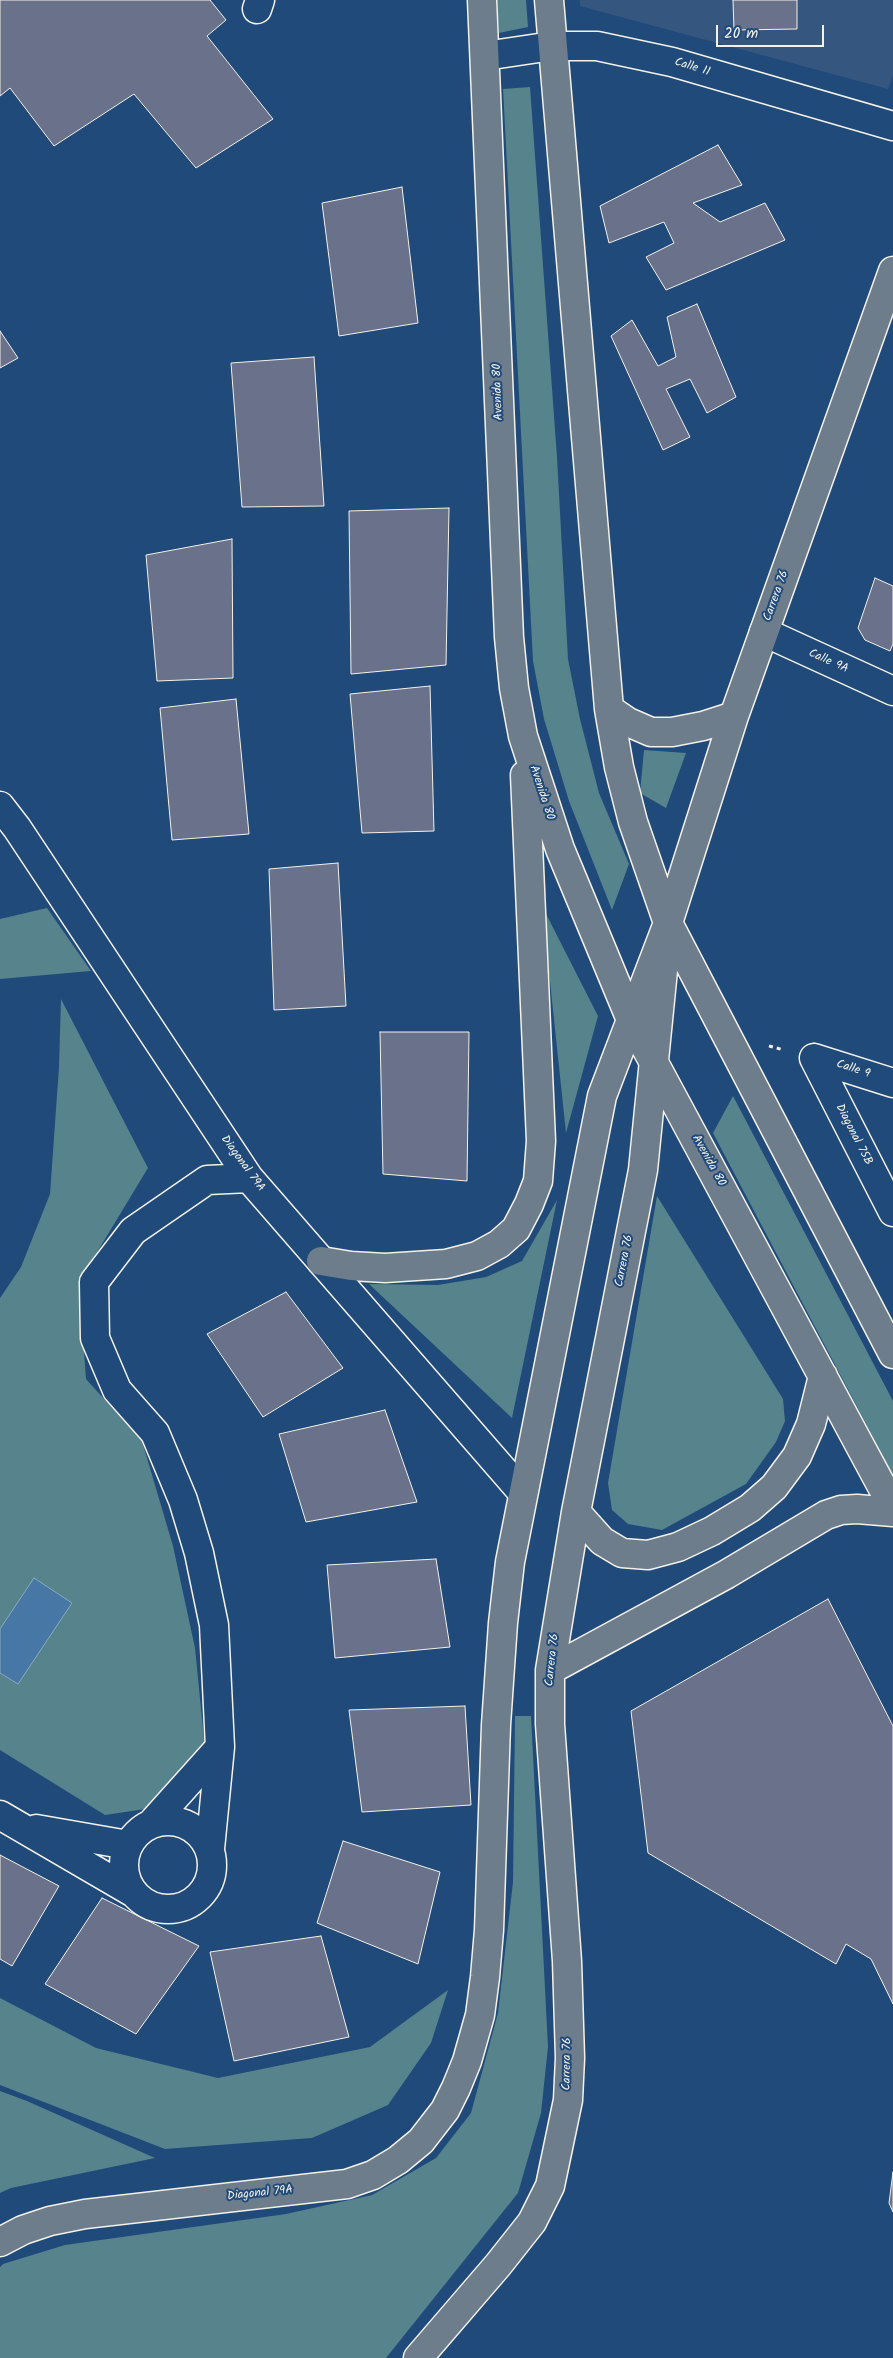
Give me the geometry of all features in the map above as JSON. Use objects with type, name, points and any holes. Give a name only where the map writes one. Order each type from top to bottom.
[{"type":"main road","name":"Avenida 80","points":[[482,0],[486,56],[509,637],[514,688],[523,736],[560,849],[631,1020],[893,1507]]},
{"type":"main road","points":[[549,0],[609,709],[619,767],[633,822],[668,923],[893,1354]]},
{"type":"main road","name":"Carrera 76","points":[[467,2061],[480,2015],[485,1977],[489,1930],[496,1725],[503,1623],[510,1562],[602,1096],[668,923],[734,716],[764,632],[887,306],[893,271]]},
{"type":"main road","points":[[609,709],[628,722],[651,732],[680,731],[734,716]]},
{"type":"main road","points":[[321,1262],[385,1268],[446,1264],[477,1256],[499,1244],[516,1229],[538,1181],[541,1141],[523,736]]},
{"type":"main road","name":"Carrera 76","points":[[418,2358],[498,2265],[532,2222],[550,2186],[560,2146],[568,2100],[570,2058],[567,1961],[550,1724],[550,1670],[576,1512],[643,1170],[668,923]]},
{"type":"main road","points":[[576,1512],[602,1541],[622,1553],[648,1555],[678,1547],[712,1531],[750,1508],[774,1487],[797,1456],[811,1424],[823,1376]]},
{"type":"main road","points":[[550,1670],[727,1574],[826,1515],[841,1510],[857,1509],[893,1512]]},
{"type":"main road","name":"Diagonal 79A","points":[[0,2242],[23,2230],[50,2220],[85,2214],[347,2184],[373,2175],[398,2160],[421,2141],[444,2110],[467,2061]]},
{"type":"street","name":"Calle 11","points":[[486,56],[552,46],[597,46],[628,51],[893,126]]},
{"type":"street","name":"Calle 9A","points":[[764,632],[893,691]]},
{"type":"street","name":"Diagonal 79A","points":[[0,806],[17,828],[249,1178],[523,1493]]},
{"type":"street","name":"Calle 9","points":[[814,1058],[893,1083]]},
{"type":"street","name":"Diagonal 75B","points":[[814,1058],[893,1212]]},
{"type":"street","points":[[9,1820],[132,1892],[143,1902],[155,1908],[170,1910],[183,1907],[196,1900],[205,1889],[211,1877],[213,1863],[210,1849],[220,1747],[214,1625],[198,1553],[182,1500],[155,1433],[117,1390],[95,1338],[94,1282],[133,1231],[207,1180],[249,1178]]},
{"type":"street","points":[[151,1824],[220,1747]]},
{"type":"street","points":[[9,1820],[128,1845]]},
{"type":"street","points":[[132,1892],[126,1882],[123,1869],[124,1857],[128,1845],[142,1829],[151,1824],[165,1821],[179,1822],[197,1832],[210,1849]]},
{"type":"shaded area","points":[[580,0],[893,0],[893,75],[888,89],[580,6]]},
{"type":"shaded area","points":[[34,1578],[72,1603],[18,1684],[0,1673],[0,1629]]},
{"type":"green space","points":[[497,0],[526,0],[528,27],[499,33]]},
{"type":"green space","points":[[530,87],[557,457],[568,659],[580,719],[599,793],[629,864],[612,910],[569,801],[544,719],[533,661],[503,89]]},
{"type":"green space","points":[[644,750],[686,753],[666,808],[640,793]]},
{"type":"green space","points":[[542,906],[598,1016],[566,1133]]},
{"type":"green space","points":[[47,908],[91,971],[0,979],[0,919]]},
{"type":"green space","points":[[61,999],[148,1168],[79,1282],[86,1379],[142,1441],[173,1546],[195,1648],[205,1749],[152,1808],[105,1815],[0,1750],[0,1298],[21,1267],[50,1194],[59,1067]]},
{"type":"green space","points":[[733,1096],[893,1401],[893,1475],[713,1133]]},
{"type":"green space","points":[[657,1196],[783,1399],[785,1421],[776,1442],[746,1484],[662,1530],[628,1524],[612,1510],[608,1483]]},
{"type":"green space","points":[[557,1200],[512,1418],[369,1284],[438,1285],[486,1277],[522,1261]]},
{"type":"green space","points":[[515,1716],[531,1716],[548,2047],[541,2113],[518,2193],[386,2358],[0,2358],[0,2267],[3,2264],[65,2245],[286,2214],[372,2195],[436,2158],[471,2113],[498,2013],[513,1882]]},
{"type":"green space","points":[[448,1990],[431,2043],[388,2105],[312,2138],[165,2149],[0,2085],[0,1998],[96,2048],[218,2078],[370,2047]]},
{"type":"green space","points":[[0,2091],[27,2101],[155,2158],[11,2188],[0,2193]]},
{"type":"building","points":[[0,0],[210,0],[226,20],[207,36],[273,119],[196,168],[134,94],[54,146],[10,88],[0,96]]},
{"type":"building","points":[[733,0],[797,0],[797,29],[734,30]]},
{"type":"building","points":[[718,145],[742,185],[693,203],[720,222],[765,203],[785,240],[666,290],[646,257],[674,243],[664,222],[609,243],[600,206]]},
{"type":"building","points":[[402,187],[418,323],[339,336],[322,203]]},
{"type":"building","points":[[697,304],[736,397],[707,413],[690,379],[666,389],[690,437],[663,450],[611,336],[632,320],[658,366],[676,357],[667,317]]},
{"type":"building","points":[[0,331],[18,358],[0,368]]},
{"type":"building","points":[[314,357],[324,506],[242,507],[231,363]]},
{"type":"building","points":[[449,508],[446,665],[351,674],[349,511]]},
{"type":"building","points":[[232,539],[233,678],[157,681],[146,555]]},
{"type":"building","points":[[875,578],[893,586],[893,644],[890,651],[865,640],[858,628]]},
{"type":"building","points":[[430,686],[434,831],[362,833],[350,694]]},
{"type":"building","points":[[236,699],[249,834],[172,840],[160,708]]},
{"type":"building","points":[[338,863],[346,1006],[274,1010],[269,869]]},
{"type":"building","points":[[380,1032],[469,1032],[467,1181],[383,1174]]},
{"type":"building","points":[[286,1292],[343,1368],[263,1417],[207,1334]]},
{"type":"building","points":[[385,1410],[417,1502],[306,1522],[279,1434]]},
{"type":"building","points":[[436,1559],[450,1647],[335,1658],[327,1565]]},
{"type":"building","points":[[828,1599],[893,1726],[893,2004],[871,1959],[846,1944],[836,1964],[648,1853],[631,1711]]},
{"type":"building","points":[[465,1706],[471,1805],[362,1812],[349,1710]]},
{"type":"building","points":[[343,1841],[440,1872],[418,1964],[317,1923]]},
{"type":"building","points":[[0,1855],[59,1886],[12,1966],[0,1959]]},
{"type":"building","points":[[102,1898],[199,1946],[136,2034],[45,1984]]},
{"type":"building","points":[[321,1936],[349,2037],[234,2061],[210,1952]]},
{"type":"building","points":[[893,2172],[893,2212],[889,2203]]}]
